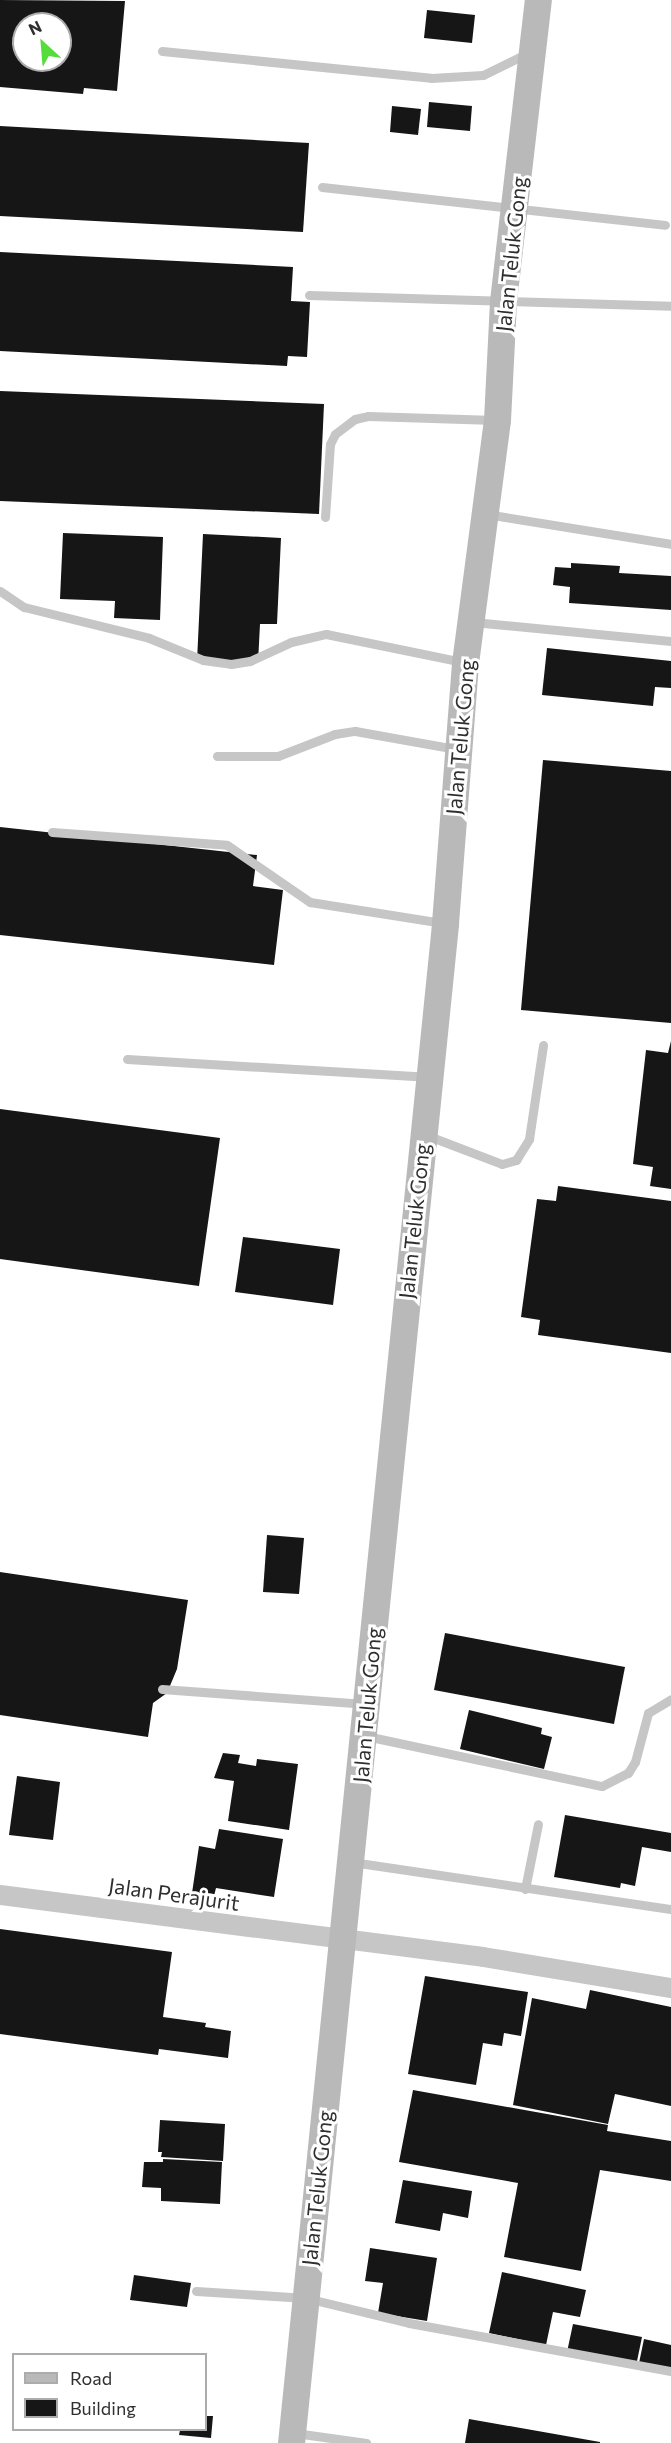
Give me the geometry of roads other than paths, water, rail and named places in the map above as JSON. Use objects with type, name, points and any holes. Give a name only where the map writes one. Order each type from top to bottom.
[{"type":"street","name":"Jalan Teluk Gong","points":[[292,2438],[341,1941],[352,1862],[445,923],[465,663],[497,420],[504,301],[538,0]]},
{"type":"street","name":"Jalan Perajurit","points":[[0,1895],[483,1958],[671,1988]]},
{"type":"lane","points":[[162,51],[431,78],[483,75],[533,50]]},
{"type":"lane","points":[[322,187],[665,225]]},
{"type":"lane","points":[[309,295],[671,306]]},
{"type":"lane","points":[[325,517],[330,444],[335,434],[354,419],[368,416],[497,420]]},
{"type":"lane","points":[[484,514],[671,544]]},
{"type":"lane","points":[[0,591],[24,607],[140,635],[203,660],[231,664],[250,661],[291,642],[326,634],[465,663]]},
{"type":"lane","points":[[471,621],[671,641]]},
{"type":"lane","points":[[217,756],[278,756],[335,734],[355,731],[458,749]]},
{"type":"lane","points":[[52,832],[227,845],[310,902],[445,923]]},
{"type":"lane","points":[[424,1135],[502,1164],[516,1160],[529,1139],[543,1045]]},
{"type":"lane","points":[[127,1059],[429,1077]]},
{"type":"lane","points":[[162,1689],[367,1704]]},
{"type":"lane","points":[[363,1736],[602,1786],[628,1773],[635,1762],[648,1713],[671,1699]]},
{"type":"lane","points":[[525,1889],[537,1824]]},
{"type":"lane","points":[[352,1862],[671,1909]]},
{"type":"lane","points":[[196,2291],[306,2298],[410,2323],[671,2371]]},
{"type":"lane","points":[[292,2438],[366,2443]]}]
